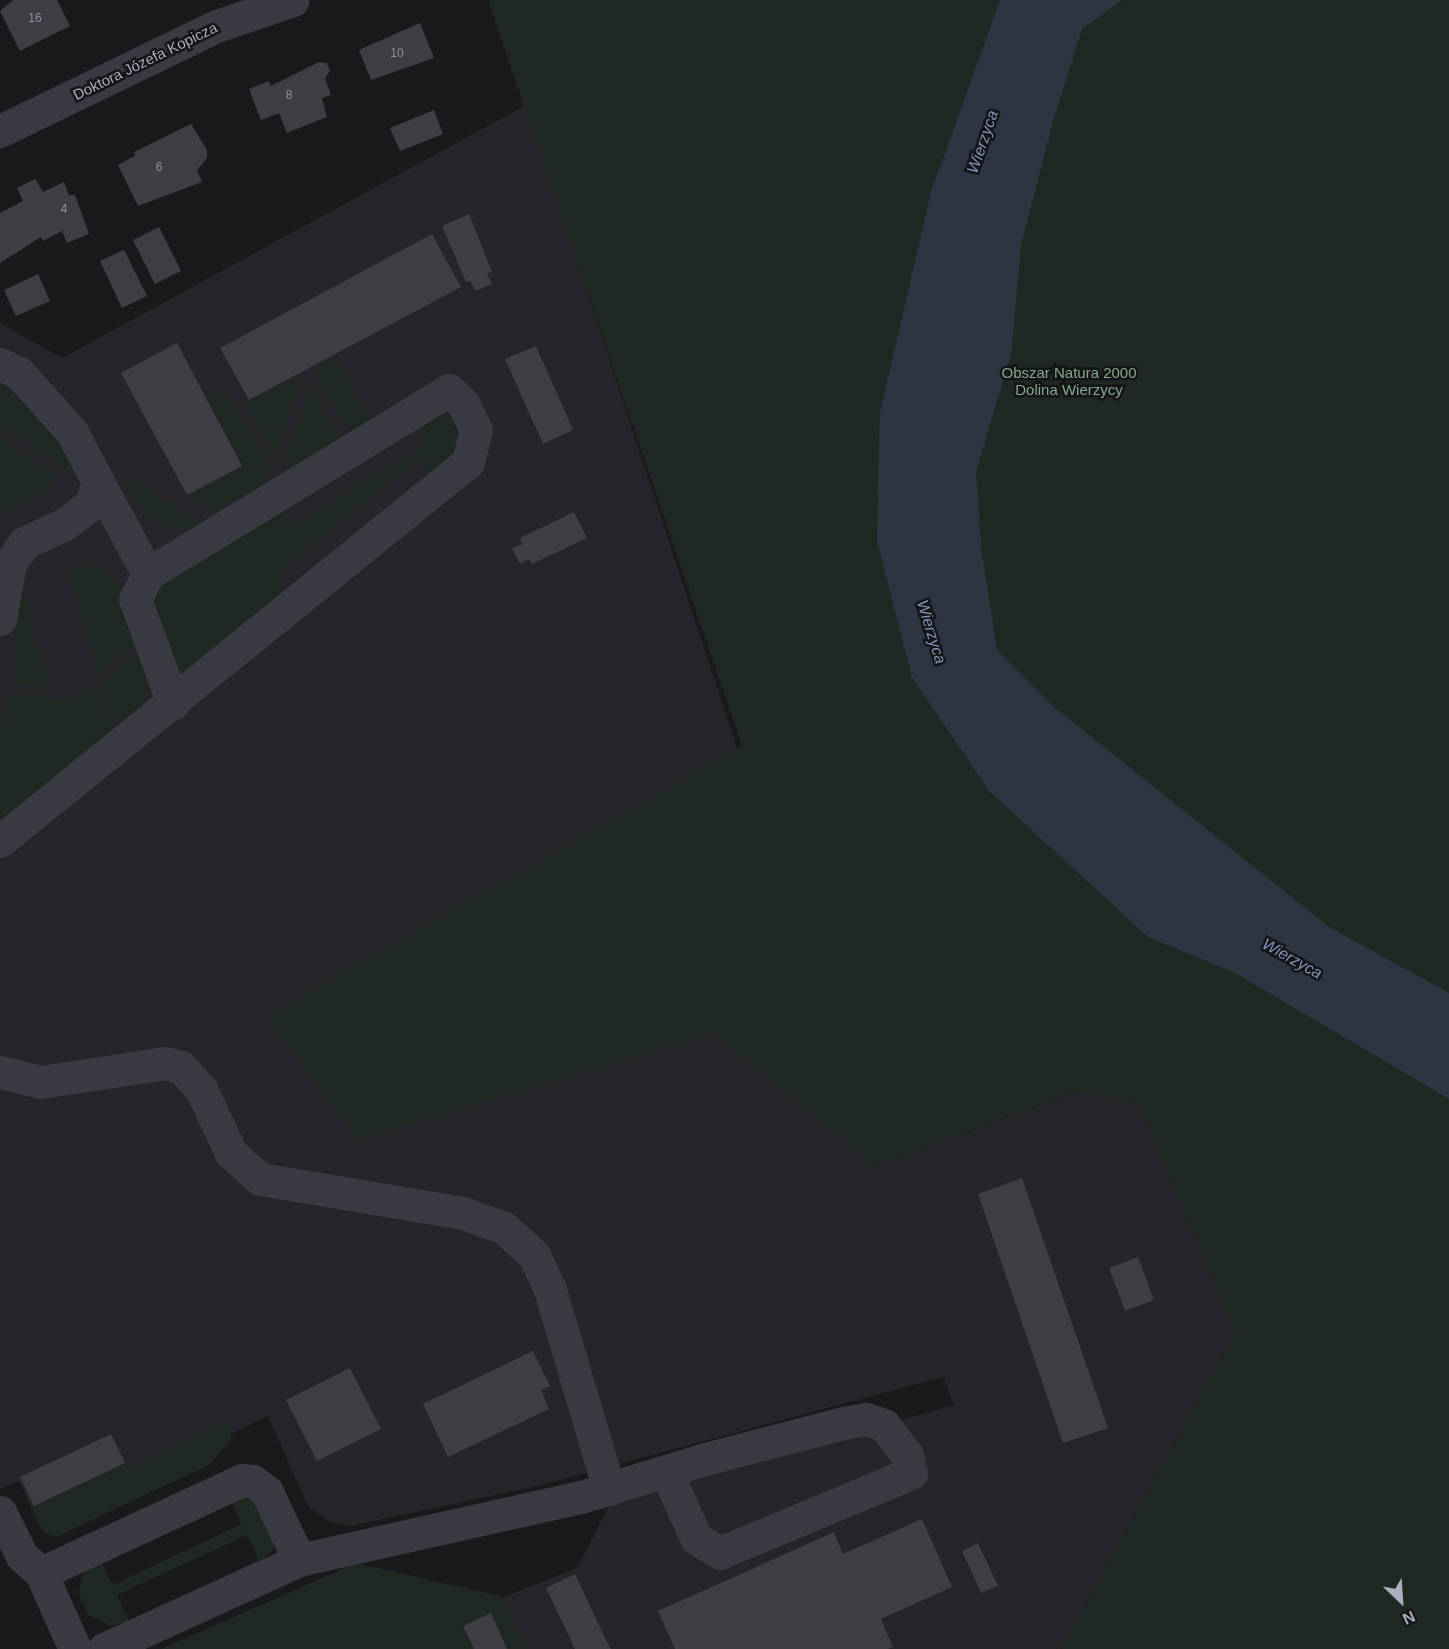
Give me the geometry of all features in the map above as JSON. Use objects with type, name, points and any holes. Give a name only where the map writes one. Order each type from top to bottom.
[{"type":"street","name":"Doktora Józefa Kopicza","points":[[0,131],[213,27],[293,0]]},
{"type":"street","points":[[0,364],[19,373],[72,432],[148,574]]},
{"type":"street","points":[[0,841],[173,703],[468,462],[476,430],[463,403],[449,390],[148,574],[135,599],[173,703]]},
{"type":"street","points":[[0,619],[10,564],[24,543],[63,525],[91,504],[98,482]]},
{"type":"street","points":[[0,1072],[41,1082],[165,1063],[181,1067],[201,1089],[231,1153],[260,1179],[463,1213],[504,1228],[534,1255],[550,1290],[609,1489]]},
{"type":"street","points":[[104,1649],[299,1560],[609,1489],[666,1472],[866,1419],[884,1425],[907,1455],[911,1473],[720,1553],[696,1538],[666,1472]]},
{"type":"street","points":[[40,1573],[242,1480],[253,1481],[267,1492],[299,1560]]},
{"type":"street","points":[[0,1512],[22,1556],[40,1573],[75,1649]]},
{"type":"shaded area","points":[[526,105],[874,1166],[1078,1091],[1138,1102],[1235,1332],[1061,1649],[464,1649],[450,1618],[577,1568],[612,1500],[954,1405],[943,1377],[537,1486],[351,1526],[328,1521],[308,1506],[268,1416],[40,1527],[19,1481],[0,1489],[0,323],[62,358]]},
{"type":"green space","name":"Obszar Natura 2000 Dolina Wierzycy","points":[[488,0],[1449,0],[1449,1649],[1061,1649],[1235,1332],[1138,1102],[1077,1091],[874,1166],[713,1033],[358,1140],[266,1016],[742,746]]},
{"type":"green space","points":[[338,359],[368,415],[369,424],[353,441],[314,372]]},
{"type":"green space","points":[[301,378],[274,459],[245,404]]},
{"type":"green space","points":[[0,385],[40,419],[76,470],[71,472],[0,426]]},
{"type":"green space","points":[[311,386],[341,441],[279,478]]},
{"type":"green space","points":[[227,391],[271,470],[263,482],[215,510],[190,496],[244,467],[208,400]]},
{"type":"green space","points":[[440,411],[452,416],[458,429],[452,458],[428,481],[423,455],[280,573],[279,604],[187,670],[176,666],[159,642],[150,588],[285,504],[284,531],[424,445],[422,420]]},
{"type":"green space","points":[[0,438],[55,474],[55,484],[0,512]]},
{"type":"green space","points":[[119,470],[212,528],[179,528],[146,513],[134,501]]},
{"type":"green space","points":[[86,565],[100,567],[121,584],[141,642],[98,675],[68,568]]},
{"type":"green space","points":[[19,582],[51,687],[15,686],[17,632],[9,630]]},
{"type":"green space","points":[[142,648],[147,686],[143,703],[124,731],[101,686]]},
{"type":"green space","points":[[97,691],[118,736],[35,804],[25,799],[8,813],[13,822],[0,831],[0,731],[7,695],[48,693],[52,702]]},
{"type":"green space","points":[[230,1420],[231,1440],[209,1465],[56,1537],[43,1532],[32,1508],[127,1465],[129,1469]]},
{"type":"green space","points":[[239,1495],[253,1497],[275,1545],[271,1552],[259,1561],[247,1535],[117,1595],[129,1621],[112,1626],[88,1615],[78,1592],[85,1571],[100,1559],[113,1585],[241,1524],[230,1498]]},
{"type":"green space","points":[[356,1563],[501,1596],[527,1649],[161,1649]]},
{"type":"water","name":"Wierzyca","points":[[1000,0],[1122,0],[1082,29],[1055,114],[1021,245],[1011,355],[976,471],[981,547],[997,650],[1054,707],[1329,927],[1449,993],[1449,1099],[1235,973],[1148,937],[989,791],[912,677],[877,541],[880,413],[931,192]]},
{"type":"building","points":[[13,0],[57,0],[70,26],[20,51],[0,11]]},
{"type":"building","points":[[420,23],[434,58],[371,80],[359,50]]},
{"type":"building","points":[[319,62],[327,63],[330,71],[325,78],[331,95],[322,98],[327,117],[287,133],[279,113],[261,120],[249,89],[269,81],[271,86]]},
{"type":"building","points":[[434,110],[443,134],[400,151],[390,128]]},
{"type":"building","points":[[191,124],[207,150],[207,158],[197,170],[202,182],[138,206],[118,165],[135,156],[134,152]]},
{"type":"building","points":[[35,179],[43,192],[64,182],[69,195],[75,195],[89,234],[67,243],[62,231],[43,241],[41,237],[0,263],[0,213],[23,201],[17,188]]},
{"type":"building","points":[[469,214],[492,272],[487,273],[492,284],[475,291],[471,281],[466,282],[442,226]]},
{"type":"building","points":[[159,227],[181,271],[155,284],[133,240]]},
{"type":"building","points":[[432,234],[461,287],[249,400],[220,348]]},
{"type":"building","points":[[124,250],[147,296],[122,308],[100,261]]},
{"type":"building","points":[[38,274],[50,301],[16,316],[4,290]]},
{"type":"building","points":[[177,343],[242,466],[187,495],[121,373]]},
{"type":"building","points":[[536,346],[573,430],[543,444],[505,359]]},
{"type":"building","points":[[574,512],[587,538],[532,564],[529,559],[520,564],[512,548],[522,544],[520,538]]},
{"type":"building","points":[[1022,1178],[1108,1428],[1063,1443],[978,1194]]},
{"type":"building","points":[[1138,1257],[1154,1300],[1125,1311],[1109,1268]]},
{"type":"building","points":[[533,1351],[550,1386],[541,1390],[549,1409],[448,1457],[423,1404]]},
{"type":"building","points":[[350,1368],[381,1429],[317,1461],[286,1400]]},
{"type":"building","points":[[111,1434],[125,1463],[34,1506],[20,1477]]},
{"type":"building","points":[[922,1519],[952,1587],[881,1619],[893,1647],[888,1649],[675,1649],[658,1611],[834,1532],[843,1554]]},
{"type":"building","points":[[978,1543],[998,1586],[981,1593],[962,1551]]},
{"type":"building","points":[[575,1574],[611,1649],[575,1649],[546,1588]]},
{"type":"building","points":[[491,1613],[507,1649],[474,1649],[463,1626]]}]
